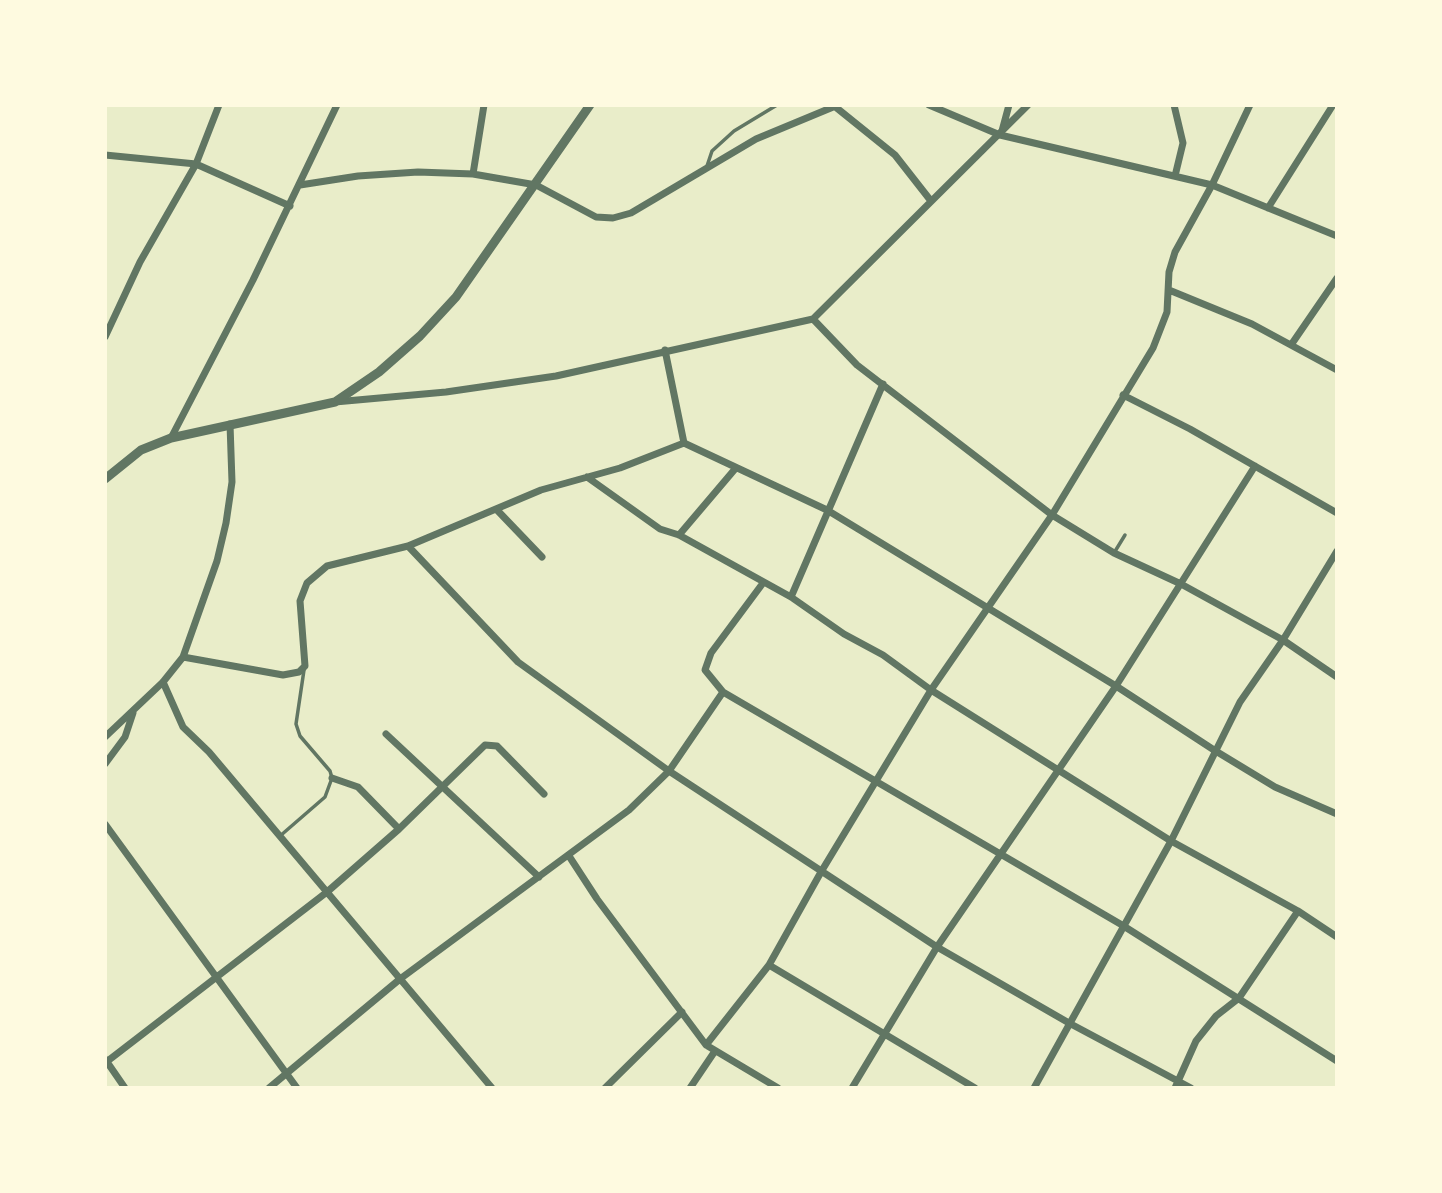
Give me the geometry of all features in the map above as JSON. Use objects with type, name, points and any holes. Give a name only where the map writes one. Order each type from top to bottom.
[{"type":"street","points":[[105,337],[146,251],[196,164],[219,105]]},
{"type":"street","points":[[171,438],[300,186],[337,105]]},
{"type":"street","points":[[473,174],[484,105]]},
{"type":"street","points":[[335,402],[379,372],[420,337],[456,297],[590,105]]},
{"type":"street","points":[[929,105],[1000,135],[1212,185],[1337,236]]},
{"type":"street","points":[[1000,135],[1009,105]]},
{"type":"street","points":[[105,479],[141,450],[171,438],[230,424],[335,402],[446,392],[556,376],[813,319],[1028,105]]},
{"type":"street","points":[[1174,105],[1183,143],[1175,176]]},
{"type":"street","points":[[706,1045],[769,965],[821,872],[931,690],[1052,515],[1161,331],[1175,252],[1212,185],[1250,105]]},
{"type":"street","points":[[1268,208],[1333,105]]},
{"type":"street","points":[[300,186],[358,176],[418,172],[473,174],[536,185],[587,213],[614,218],[631,213],[756,139],[834,106],[874,135],[895,155],[931,201]]},
{"type":"street","points":[[105,155],[196,164],[290,206]]},
{"type":"street","points":[[1291,345],[1337,278]]},
{"type":"street","points":[[1169,290],[1252,324],[1337,370]]},
{"type":"street","points":[[813,319],[842,350],[883,384],[1052,515],[1114,553],[1181,584],[1283,640],[1337,677]]},
{"type":"street","points":[[665,351],[684,443]]},
{"type":"street","points":[[791,597],[883,384]]},
{"type":"street","points":[[1123,396],[1337,513]]},
{"type":"street","points":[[105,737],[163,682],[183,657],[226,523],[232,482],[230,424]]},
{"type":"street","points":[[183,657],[283,675],[299,672],[305,666],[300,601],[307,583],[327,566],[408,546],[541,490],[684,443],[827,510],[988,611],[1116,686],[1275,787],[1337,814]]},
{"type":"street","points":[[852,1088],[937,947],[1001,856],[1057,768],[1116,686],[1255,466]]},
{"type":"street","points":[[679,536],[735,469]]},
{"type":"street","points":[[587,477],[660,529],[679,536],[791,597],[844,634],[883,655],[931,690],[1171,841],[1298,911],[1337,937]]},
{"type":"street","points":[[497,510],[542,557]]},
{"type":"street","points":[[408,546],[518,663],[668,771],[937,947],[1177,1084],[1191,1088]]},
{"type":"street","points":[[1034,1088],[1122,925],[1171,841],[1214,750],[1255,677],[1283,640],[1337,551]]},
{"type":"street","points":[[763,583],[711,653],[705,670],[723,692],[1122,925],[1337,1061]]},
{"type":"street","points":[[163,682],[179,720],[492,1088]]},
{"type":"street","points":[[269,1088],[400,979],[629,810],[668,771],[723,692]]},
{"type":"street","points":[[105,764],[125,737],[134,710]]},
{"type":"street","points":[[386,734],[539,877]]},
{"type":"street","points":[[125,1088],[106,1061],[327,892],[399,829],[485,745],[496,746],[544,794]]},
{"type":"street","points":[[332,778],[358,786],[399,829]]},
{"type":"street","points":[[106,826],[213,977],[297,1088]]},
{"type":"street","points":[[569,856],[597,899],[706,1045],[778,1088]]},
{"type":"street","points":[[1177,1084],[1196,1041],[1216,1016],[1239,998],[1298,911]]},
{"type":"street","points":[[769,965],[975,1088]]},
{"type":"street","points":[[605,1088],[682,1012]]},
{"type":"street","points":[[690,1088],[715,1051]]},
{"type":"lane","points":[[707,168],[712,151],[734,131],[777,105]]},
{"type":"lane","points":[[1114,553],[1125,535]]},
{"type":"lane","points":[[280,836],[325,797],[332,778],[330,771],[300,736],[296,724],[305,666]]}]
